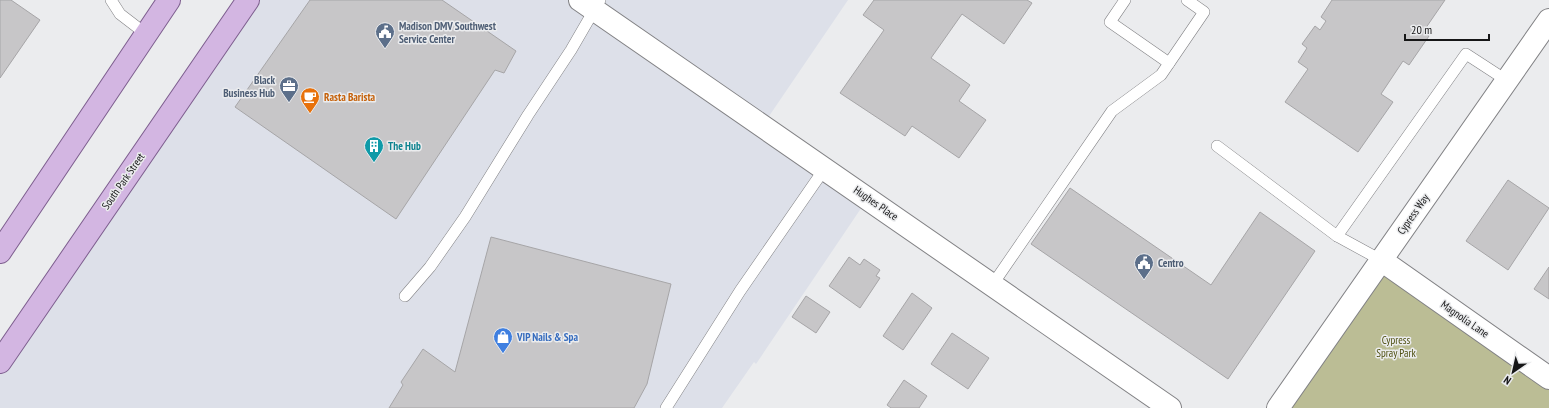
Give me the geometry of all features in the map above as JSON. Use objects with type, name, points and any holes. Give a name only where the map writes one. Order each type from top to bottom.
[{"type":"main road","points":[[0,252],[169,0]]},
{"type":"main road","name":"South Park Street","points":[[0,362],[248,0]]},
{"type":"street","name":"Hughes Place","points":[[591,3],[1170,408]]},
{"type":"street","name":"Cypress Way","points":[[1278,408],[1549,20]]},
{"type":"street","name":"Magnolia Lane","points":[[1381,260],[1549,378]]},
{"type":"lane","points":[[111,0],[120,14],[146,34]]},
{"type":"lane","points":[[1124,0],[1110,22],[1169,63]]},
{"type":"lane","points":[[993,284],[1112,110],[1161,75],[1204,12],[1187,0]]},
{"type":"lane","points":[[404,296],[430,267],[465,217],[528,114],[571,50],[591,3]]},
{"type":"lane","points":[[1337,236],[1466,54],[1506,80]]},
{"type":"lane","points":[[1217,146],[1337,236],[1381,260]]},
{"type":"lane","points":[[666,408],[740,291],[825,168]]},
{"type":"shaded area","points":[[248,0],[848,0],[763,125],[868,198],[756,364],[754,362],[722,408],[0,408],[0,362]]},
{"type":"green space","name":"Cypress Spray Park","points":[[1381,260],[1549,378],[1549,408],[1278,408]]},
{"type":"building","points":[[0,0],[11,0],[40,20],[0,78]]},
{"type":"building","name":"The Hub","points":[[310,0],[442,0],[516,51],[504,73],[495,70],[396,219],[235,107]]},
{"type":"building","points":[[874,0],[1027,0],[1032,3],[1004,44],[962,14],[931,58],[970,85],[959,101],[986,120],[959,158],[912,126],[905,136],[840,93],[884,30],[863,15]]},
{"type":"building","points":[[1332,0],[1445,0],[1423,32],[1429,36],[1409,65],[1403,61],[1381,94],[1393,102],[1358,152],[1285,102],[1308,69],[1298,62],[1307,48],[1302,44],[1315,26],[1320,30],[1326,21],[1321,17]]},
{"type":"building","points":[[1508,180],[1549,208],[1508,270],[1466,241]]},
{"type":"building","name":"Centro","points":[[1070,188],[1211,285],[1260,212],[1315,251],[1228,379],[1031,244]]},
{"type":"building","points":[[491,237],[671,284],[647,384],[634,408],[389,408],[403,385],[401,382],[423,349],[455,372]]},
{"type":"building","points":[[849,257],[860,265],[864,259],[880,270],[876,276],[880,278],[860,308],[829,286]]},
{"type":"building","points":[[1549,267],[1549,299],[1534,289]]},
{"type":"building","points":[[912,293],[932,308],[903,350],[883,336]]},
{"type":"building","points":[[806,296],[830,312],[816,333],[792,317]]},
{"type":"building","points":[[952,333],[989,358],[968,389],[931,364]]},
{"type":"building","points":[[904,380],[927,396],[919,408],[891,408],[887,405]]},
{"type":"place","name":"Madison DMV Southwest Service Center","points":[[385,49]]},
{"type":"place","name":"Black Business Hub","points":[[289,103]]},
{"type":"place","name":"Rasta Barista","points":[[310,114]]},
{"type":"place","name":"The Hub","points":[[374,163]]},
{"type":"place","name":"Centro","points":[[1144,280]]},
{"type":"place","name":"VIP Nails & Spa","points":[[503,354]]}]
